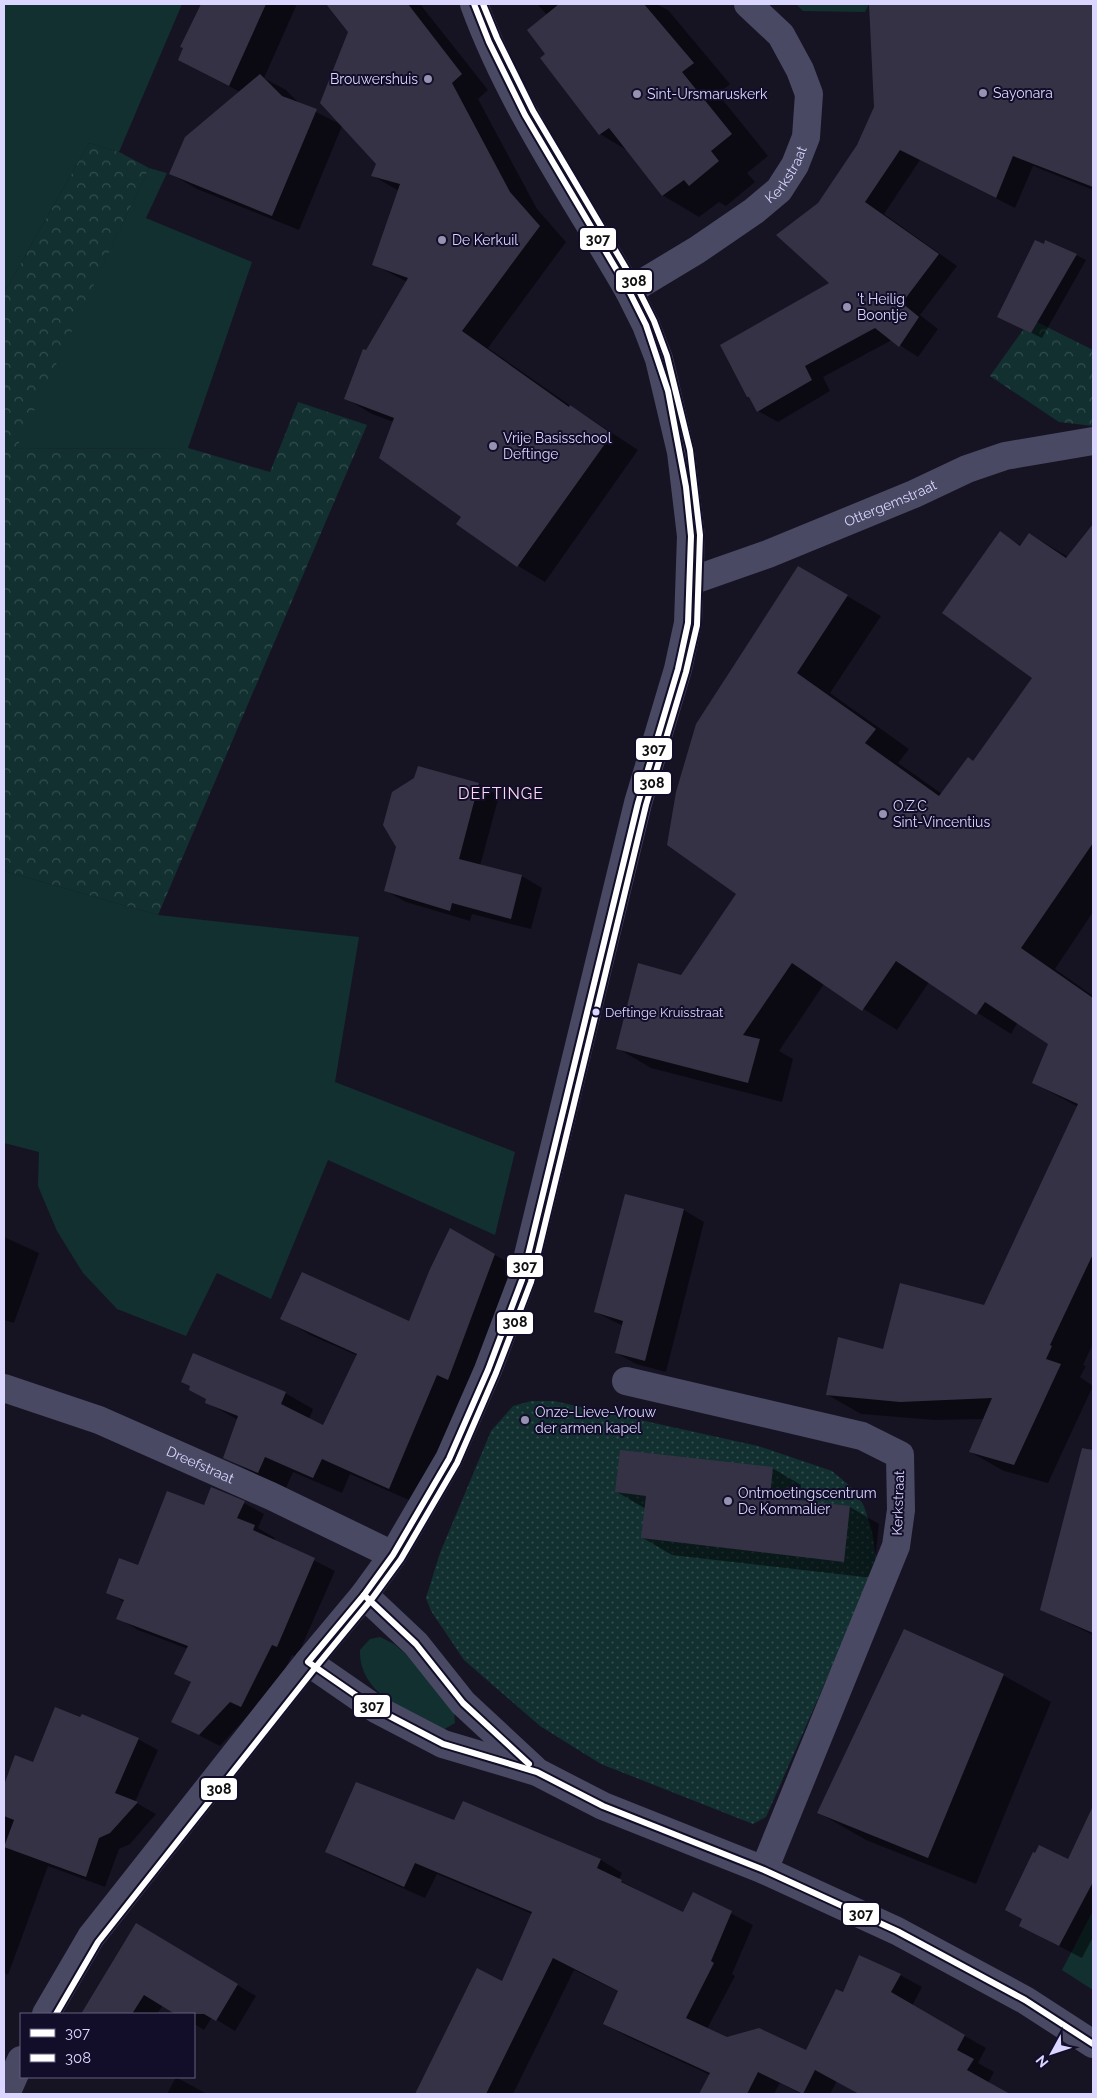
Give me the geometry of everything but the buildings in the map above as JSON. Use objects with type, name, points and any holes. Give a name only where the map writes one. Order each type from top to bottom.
[{"type":"street","points":[[47,2013],[91,1937],[308,1662],[364,1595],[393,1555],[449,1459],[488,1370],[522,1280],[638,803],[678,669],[688,623],[691,581],[691,536],[681,452],[659,360],[646,325],[629,291],[512,92],[490,48],[474,4]]},
{"type":"street","name":"Kerkstraat","points":[[629,291],[697,250],[754,211],[779,190],[795,165],[806,137],[808,94],[800,70],[781,35],[748,4]]},
{"type":"street","name":"Ottergemstraat","points":[[691,581],[768,554],[914,494],[974,466],[1005,456],[1093,441]]},
{"type":"street","name":"Kerkstraat","points":[[626,1381],[862,1436],[900,1455],[901,1510],[896,1546],[764,1870]]},
{"type":"street","name":"Dreefstraat","points":[[4,1388],[99,1420],[271,1496],[393,1555]]},
{"type":"street","points":[[364,1595],[416,1644],[463,1703],[537,1772]]},
{"type":"street","points":[[308,1662],[376,1709],[442,1744],[537,1772],[603,1806],[764,1870],[897,1931],[1025,2000],[1093,2044]]},
{"type":"street","points":[[4,2046],[20,2054]]},
{"type":"street","points":[[6,2094],[20,2062]]},
{"type":"green space","points":[[4,4],[182,4],[119,152],[89,143],[4,293]]},
{"type":"green space","points":[[796,4],[869,4],[865,12],[803,11]]},
{"type":"green space","points":[[89,143],[119,152],[149,168],[16,449],[188,448],[270,472],[298,402],[367,425],[158,915],[4,871],[4,293]]},
{"type":"green space","points":[[149,168],[167,173],[146,218],[252,262],[188,448],[15,449]]},
{"type":"green space","points":[[1031,319],[1093,350],[1093,426],[1059,422],[990,376]]},
{"type":"green space","points":[[4,871],[158,915],[359,937],[335,1082],[515,1152],[495,1235],[328,1160],[271,1299],[217,1273],[186,1336],[117,1309],[83,1273],[57,1231],[38,1186],[39,1152],[4,1143]]},
{"type":"green space","points":[[531,1401],[554,1401],[758,1446],[832,1471],[850,1486],[864,1506],[872,1532],[876,1557],[864,1594],[766,1817],[753,1824],[601,1764],[540,1726],[464,1660],[431,1611],[426,1598],[440,1553],[491,1431],[513,1406]]},
{"type":"green space","points":[[380,1637],[394,1644],[413,1660],[454,1710],[455,1723],[443,1730],[402,1710],[377,1691],[367,1679],[362,1665],[360,1650],[370,1639]]},
{"type":"green space","points":[[1093,1911],[1093,1990],[1062,1970]]},
{"type":"transit line","name":"307","points":[[474,4],[489,42],[525,115],[629,291],[646,325],[668,391],[686,487],[691,536],[688,623],[678,669],[638,803],[522,1280],[488,1370],[449,1459],[393,1555],[364,1595],[308,1662],[376,1709],[443,1744],[537,1772],[603,1806],[764,1870],[897,1931],[1025,2000],[1093,2044]]},
{"type":"transit line","name":"308","points":[[57,2013],[98,1942],[371,1600],[401,1559],[457,1463],[496,1373],[531,1282],[646,805],[686,672],[697,625],[700,535],[690,450],[667,356],[654,321],[637,287],[533,111],[497,38],[483,4]]},
{"type":"transit line","name":"307","points":[[364,1595],[416,1644],[463,1703],[529,1764]]},
{"type":"place","name":"Brouwershuis","points":[[428,79]]},
{"type":"place","name":"Sayonara","points":[[983,93]]},
{"type":"place","name":"Sint-Ursmaruskerk","points":[[637,94]]},
{"type":"place","name":"De Kerkuil","points":[[442,240]]},
{"type":"place","name":"'t Heilig Boontje","points":[[847,307]]},
{"type":"place","name":"Vrije Basisschool Deftinge","points":[[493,446]]},
{"type":"place","name":"O.Z.C Sint-Vincentius","points":[[883,814]]},
{"type":"place","name":"Deftinge Kruisstraat","points":[[596,1012]]},
{"type":"place","name":"Onze-Lieve-Vrouw der armen kapel","points":[[525,1420]]},
{"type":"place","name":"Ontmoetingscentrum De Kommalier","points":[[728,1501]]},
{"type":"district","name":"DEFTINGE","points":[[501,793]]}]
